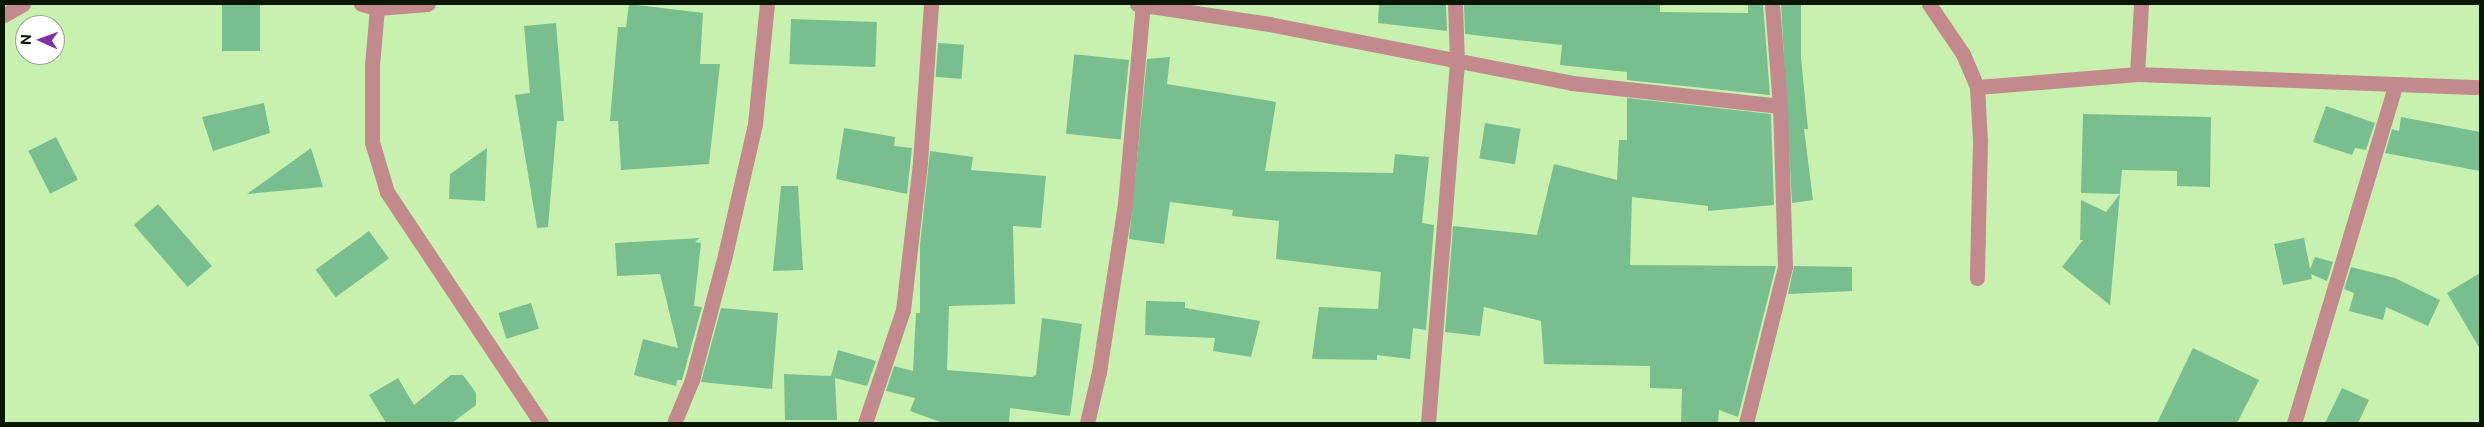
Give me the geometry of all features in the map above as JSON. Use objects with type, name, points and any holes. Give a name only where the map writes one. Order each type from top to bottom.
[{"type":"street","points":[[4,15],[23,4]]},
{"type":"street","points":[[361,4],[377,8],[428,4]]},
{"type":"street","points":[[674,423],[694,370],[755,124],[767,4]]},
{"type":"street","points":[[865,423],[903,310],[920,162],[931,4]]},
{"type":"street","points":[[1137,4],[1269,24],[1572,83],[1780,106]]},
{"type":"street","points":[[1086,423],[1100,372],[1125,204],[1143,4]]},
{"type":"street","points":[[1428,423],[1457,61],[1455,4]]},
{"type":"street","points":[[1746,423],[1785,267],[1780,106],[1772,4]]},
{"type":"street","points":[[1929,4],[1963,54],[1977,87],[1980,141],[1977,278]]},
{"type":"street","points":[[2137,74],[2141,4]]},
{"type":"street","points":[[377,8],[372,65],[372,142],[388,192],[541,423]]},
{"type":"street","points":[[1977,87],[2137,74],[2480,87]]},
{"type":"street","points":[[2294,423],[2396,84]]},
{"type":"building","points":[[222,4],[260,4],[260,51],[222,51]]},
{"type":"building","points":[[629,4],[703,13],[700,64],[720,64],[709,164],[621,170],[618,121],[610,121],[618,27],[626,27]]},
{"type":"building","points":[[1379,4],[1446,4],[1447,31],[1378,23]]},
{"type":"building","points":[[1464,4],[1660,4],[1660,12],[1748,13],[1748,4],[1763,4],[1770,95],[1627,80],[1627,72],[1560,65],[1562,45],[1465,34]]},
{"type":"building","points":[[1781,4],[1801,4],[1801,58],[1808,129],[1804,129],[1813,200],[1792,203]]},
{"type":"building","points":[[791,19],[877,22],[875,67],[789,64]]},
{"type":"building","points":[[556,23],[564,121],[557,121],[548,227],[537,228],[515,95],[530,93],[524,26]]},
{"type":"building","points":[[938,43],[964,45],[962,79],[936,77]]},
{"type":"building","points":[[1074,54],[1129,60],[1121,140],[1066,134]]},
{"type":"building","points":[[1170,57],[1167,84],[1276,102],[1265,171],[1393,173],[1395,154],[1429,157],[1422,223],[1434,225],[1426,330],[1413,328],[1410,359],[1377,355],[1377,360],[1312,359],[1319,307],[1378,309],[1381,272],[1276,259],[1279,221],[1232,216],[1233,210],[1170,202],[1164,244],[1129,239],[1147,59]]},
{"type":"building","points":[[1627,98],[1771,114],[1774,205],[1708,211],[1708,206],[1632,197],[1630,265],[1776,266],[1738,417],[1719,410],[1718,423],[1681,423],[1682,389],[1650,388],[1650,366],[1544,364],[1541,321],[1484,307],[1480,336],[1445,332],[1453,226],[1537,235],[1554,164],[1617,180],[1619,140],[1627,140]]},
{"type":"building","points":[[264,103],[270,133],[213,151],[202,117]]},
{"type":"building","points":[[2326,106],[2375,123],[2366,150],[2355,148],[2352,155],[2313,142]]},
{"type":"building","points":[[2083,114],[2211,117],[2210,187],[2177,186],[2177,171],[2122,170],[2120,194],[2081,193]]},
{"type":"building","points":[[2401,117],[2480,132],[2480,171],[2385,153],[2392,129],[2399,131]]},
{"type":"building","points":[[1485,123],[1521,129],[1515,164],[1479,159]]},
{"type":"building","points":[[844,128],[895,137],[894,146],[912,148],[907,194],[836,179]]},
{"type":"building","points":[[56,137],[78,180],[50,194],[28,151]]},
{"type":"building","points":[[311,148],[323,187],[247,194]]},
{"type":"building","points":[[487,148],[485,201],[449,199],[450,174]]},
{"type":"building","points":[[930,151],[973,157],[971,170],[1046,176],[1041,228],[1013,226],[1015,304],[949,306],[947,370],[1032,377],[1036,375],[1042,318],[1082,324],[1070,416],[1010,408],[1009,423],[943,423],[910,411],[915,398],[886,391],[894,366],[913,371],[916,313],[920,313],[920,245]]},
{"type":"building","points":[[781,186],[798,186],[803,270],[773,271]]},
{"type":"building","points":[[2120,194],[2110,305],[2062,267],[2083,240],[2080,240],[2081,200],[2106,212]]},
{"type":"building","points":[[158,204],[212,266],[188,287],[134,225]]},
{"type":"building","points":[[369,231],[389,259],[336,297],[316,270]]},
{"type":"building","points":[[700,238],[695,242],[701,243],[694,306],[702,307],[682,380],[677,380],[676,386],[634,375],[643,339],[678,348],[660,274],[617,276],[615,243]]},
{"type":"building","points":[[2304,238],[2310,269],[2315,257],[2333,262],[2327,281],[2311,274],[2312,279],[2283,285],[2274,244]]},
{"type":"building","points":[[1794,266],[1852,267],[1852,291],[1788,294]]},
{"type":"building","points":[[2351,267],[2395,278],[2440,300],[2428,326],[2386,307],[2383,320],[2349,311],[2354,293],[2344,289]]},
{"type":"building","points":[[2480,273],[2480,349],[2447,293]]},
{"type":"building","points":[[1146,301],[1185,302],[1185,308],[1260,321],[1251,357],[1213,351],[1215,338],[1145,335]]},
{"type":"building","points":[[531,303],[539,329],[506,339],[498,313]]},
{"type":"building","points":[[721,308],[778,313],[772,389],[701,382]]},
{"type":"building","points":[[2193,348],[2259,380],[2237,423],[2157,423]]},
{"type":"building","points":[[838,350],[876,361],[867,386],[835,378],[837,420],[785,420],[784,374],[831,376]]},
{"type":"building","points":[[451,375],[463,375],[476,393],[476,405],[452,423],[386,423],[369,395],[398,378],[414,405]]},
{"type":"building","points":[[2342,388],[2369,400],[2358,423],[2325,423]]}]
